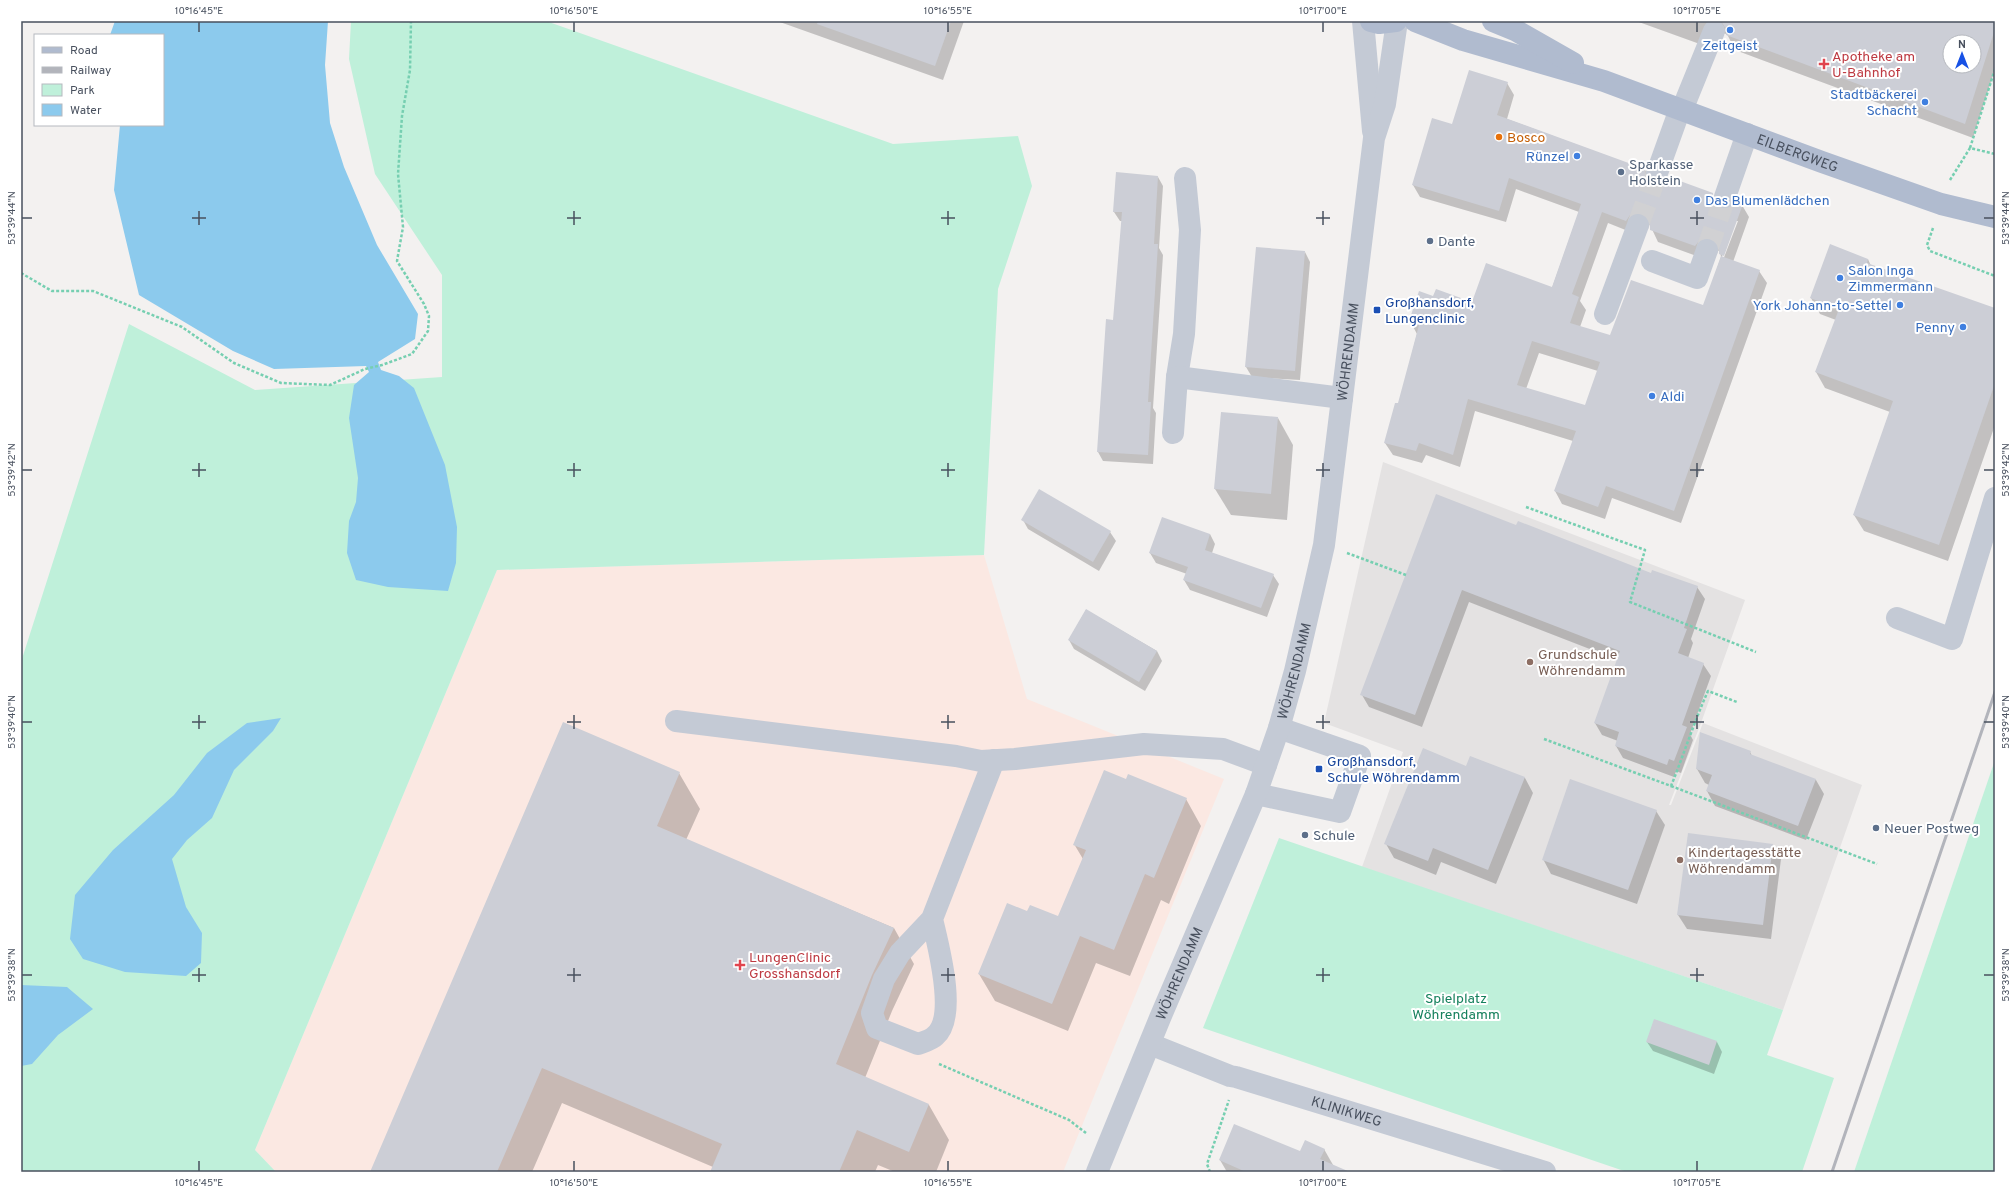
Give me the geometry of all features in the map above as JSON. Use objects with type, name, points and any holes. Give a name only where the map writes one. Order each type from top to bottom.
[{"type":"main road","name":"WÖHRENDAMM","points":[[1370,21],[1379,23],[1396,21]]},
{"type":"main road","name":"EILBERGWEG","points":[[1415,21],[1463,40],[1604,81],[1941,204],[1995,217]]},
{"type":"main road","name":"EILBERGWEG","points":[[1493,21],[1515,30],[1604,81]]},
{"type":"street","name":"WÖHRENDAMM","points":[[1363,21],[1367,84],[1374,138]]},
{"type":"street","name":"WÖHRENDAMM","points":[[1097,1172],[1160,1018],[1256,794],[1279,728],[1295,671],[1324,545],[1374,138],[1385,104],[1396,21]]},
{"type":"street","points":[[1657,173],[1714,31]]},
{"type":"street","points":[[1725,197],[1747,134]]},
{"type":"street","points":[[1173,433],[1177,377],[1184,334],[1190,230],[1185,178]]},
{"type":"street","points":[[1605,314],[1638,225]]},
{"type":"street","points":[[1652,261],[1696,278],[1706,250]]},
{"type":"street","points":[[1177,377],[1342,398]]},
{"type":"street","points":[[1896,618],[1952,639],[1995,498]]},
{"type":"street","points":[[676,721],[956,756],[982,761],[1144,744],[1223,749],[1266,765]]},
{"type":"street","points":[[1256,794],[1340,812],[1360,756],[1279,728]]},
{"type":"street","points":[[932,919],[945,978],[944,1022],[935,1036],[918,1044],[877,1028],[872,1013],[884,979],[900,953],[932,919],[994,760]]},
{"type":"street","name":"KLINIKWEG","points":[[1150,1044],[1230,1076],[1545,1172]]},
{"type":"path","points":[[21,273],[52,291],[93,291],[182,327],[234,363],[281,384],[330,385],[365,369],[382,365],[412,354],[428,331],[429,316],[424,304],[397,261],[403,227],[398,174],[402,116],[410,70],[411,21]]},
{"type":"path","points":[[1995,69],[1970,148],[1951,176],[1927,245],[1930,250],[1995,276]]},
{"type":"path","points":[[1970,148],[1995,154]]},
{"type":"path","points":[[1526,507],[1645,550],[1630,602],[1756,652]]},
{"type":"path","points":[[1324,545],[1406,575]]},
{"type":"path","points":[[1672,786],[1692,727],[1708,691],[1737,702]]},
{"type":"path","points":[[1544,739],[1877,864]]},
{"type":"path","points":[[932,1060],[1069,1120],[1107,1150]]},
{"type":"path","points":[[1210,1172],[1207,1164],[1236,1077]]},
{"type":"shaded area","name":"Grundschule Wöhrendamm","points":[[1383,462],[1745,600],[1701,723],[1669,805],[1671,805],[1703,723],[1862,785],[1783,1010],[1362,867],[1403,752],[1324,723]]},
{"type":"shaded area","name":"LungenClinic Grosshansdorf","points":[[984,555],[1027,699],[1224,779],[1063,1172],[276,1172],[255,1150],[497,570]]},
{"type":"green space","points":[[351,21],[546,21],[893,144],[1018,136],[1032,186],[998,289],[984,555],[497,570],[255,1150],[276,1172],[21,1172],[21,662],[129,324],[255,390],[442,377],[442,275],[375,174],[349,59]]},
{"type":"green space","points":[[1995,760],[1995,1172],[1854,1172]]},
{"type":"green space","name":"Spielplatz Wöhrendamm","points":[[1279,838],[1783,1010],[1767,1055],[1834,1078],[1802,1172],[1627,1172],[1203,1028]]},
{"type":"water","points":[[115,21],[328,21],[325,65],[330,123],[344,167],[377,245],[418,314],[415,339],[378,362],[381,370],[399,376],[414,388],[445,465],[457,527],[456,563],[448,591],[388,587],[356,580],[347,553],[349,521],[356,502],[358,478],[349,418],[354,385],[369,372],[366,366],[274,369],[233,351],[139,295],[114,190],[120,126],[164,126],[164,34],[110,34]]},
{"type":"water","points":[[281,718],[273,731],[234,770],[212,818],[187,840],[172,859],[186,907],[202,933],[201,963],[186,976],[125,972],[83,959],[70,939],[75,895],[113,850],[174,795],[207,753],[247,723]]},
{"type":"water","points":[[21,985],[67,987],[93,1009],[58,1035],[32,1064],[21,1066]]},
{"type":"building","points":[[818,21],[951,21],[935,66],[817,24]]},
{"type":"building","points":[[1721,21],[1995,21],[1995,29],[1982,70],[1982,34],[1942,34],[1942,74],[1981,74],[1965,124],[1726,35],[1726,29]]},
{"type":"building","points":[[1469,70],[1508,82],[1497,115],[1645,169],[1647,181],[1653,185],[1665,183],[1669,177],[1713,193],[1715,205],[1721,209],[1728,209],[1737,202],[1743,204],[1724,256],[1719,254],[1719,247],[1712,238],[1704,238],[1695,246],[1650,230],[1648,217],[1642,213],[1630,215],[1626,221],[1602,212],[1572,294],[1579,297],[1570,323],[1610,335],[1631,280],[1703,305],[1721,256],[1760,270],[1674,511],[1606,486],[1598,507],[1554,491],[1576,431],[1468,399],[1453,455],[1419,443],[1416,451],[1384,443],[1395,403],[1398,403],[1419,325],[1409,321],[1419,291],[1433,296],[1436,289],[1472,302],[1486,263],[1552,287],[1581,204],[1509,178],[1499,211],[1412,185],[1432,118],[1452,124]],"holes":[[[1532,341],[1600,362],[1585,405],[1517,385]]]},
{"type":"building","points":[[1116,172],[1158,176],[1154,244],[1158,244],[1148,402],[1151,402],[1148,455],[1097,452],[1106,319],[1113,320],[1122,212],[1113,212]]},
{"type":"building","points":[[1830,244],[1868,259],[1867,263],[1995,308],[1995,383],[1939,545],[1853,515],[1893,401],[1815,372],[1839,309],[1810,298]]},
{"type":"building","points":[[1256,247],[1305,251],[1295,371],[1245,367]]},
{"type":"building","points":[[1221,412],[1278,417],[1271,494],[1214,489]]},
{"type":"building","points":[[1039,489],[1111,531],[1093,562],[1021,520]]},
{"type":"building","points":[[1436,494],[1516,525],[1518,521],[1651,573],[1652,570],[1698,586],[1684,628],[1687,629],[1678,653],[1704,663],[1682,725],[1687,727],[1674,761],[1669,759],[1667,765],[1615,746],[1619,732],[1594,723],[1620,651],[1462,590],[1415,715],[1360,695]]},
{"type":"building","points":[[1162,517],[1210,534],[1205,550],[1274,574],[1261,608],[1183,580],[1188,567],[1149,553]]},
{"type":"building","points":[[1086,609],[1157,651],[1139,682],[1068,640]]},
{"type":"building","points":[[563,722],[680,772],[657,826],[894,928],[872,975],[836,1064],[929,1104],[909,1152],[857,1130],[839,1172],[710,1172],[722,1144],[542,1068],[497,1172],[370,1172]]},
{"type":"building","points":[[1700,732],[1751,751],[1750,754],[1816,779],[1798,826],[1706,791],[1712,775],[1696,769]]},
{"type":"building","points":[[1423,748],[1466,766],[1470,756],[1525,777],[1488,870],[1433,848],[1428,861],[1384,844]]},
{"type":"building","points":[[1104,770],[1126,779],[1128,774],[1187,798],[1154,878],[1145,874],[1114,950],[1080,936],[1052,1004],[978,974],[1007,903],[1027,911],[1030,905],[1058,916],[1086,850],[1073,845]]},
{"type":"building","points":[[1570,779],[1657,810],[1628,890],[1542,860]]},
{"type":"building","points":[[1688,833],[1773,844],[1763,925],[1677,915]]},
{"type":"building","points":[[1654,1019],[1717,1041],[1709,1065],[1646,1042]]},
{"type":"building","points":[[1234,1124],[1300,1151],[1305,1140],[1325,1149],[1320,1159],[1350,1172],[1246,1172],[1219,1160]]},
{"type":"tunnel","points":[[1638,225],[1657,173]]},
{"type":"tunnel","points":[[1707,250],[1725,197]]},
{"type":"railway","points":[[1832,1172],[1995,692]]},
{"type":"place","name":"Zeitgeist","points":[[1730,30]]},
{"type":"place","name":"Apotheke am U-Bahnhof","points":[[1824,64]]},
{"type":"place","name":"Stadtbäckerei Schacht","points":[[1925,102]]},
{"type":"place","name":"Bosco","points":[[1499,137]]},
{"type":"place","name":"Rünzel","points":[[1577,156]]},
{"type":"place","name":"Sparkasse Holstein","points":[[1621,172]]},
{"type":"place","name":"Das Blumenlädchen","points":[[1697,200]]},
{"type":"place","name":"Dante","points":[[1430,241]]},
{"type":"place","name":"Salon Inga Zimmermann","points":[[1840,278]]},
{"type":"place","name":"York Johann-to-Settel","points":[[1900,305]]},
{"type":"place","name":"Großhansdorf, Lungenclinic","points":[[1377,310]]},
{"type":"place","name":"Penny","points":[[1963,327]]},
{"type":"place","name":"Aldi","points":[[1652,396]]},
{"type":"place","name":"Grundschule Wöhrendamm","points":[[1530,662]]},
{"type":"place","name":"Großhansdorf, Schule Wöhrendamm","points":[[1319,769]]},
{"type":"place","name":"Neuer Postweg","points":[[1876,828]]},
{"type":"place","name":"Schule","points":[[1305,835]]},
{"type":"place","name":"Kindertagesstätte Wöhrendamm","points":[[1680,860]]},
{"type":"place","name":"LungenClinic Grosshansdorf","points":[[740,965]]}]
